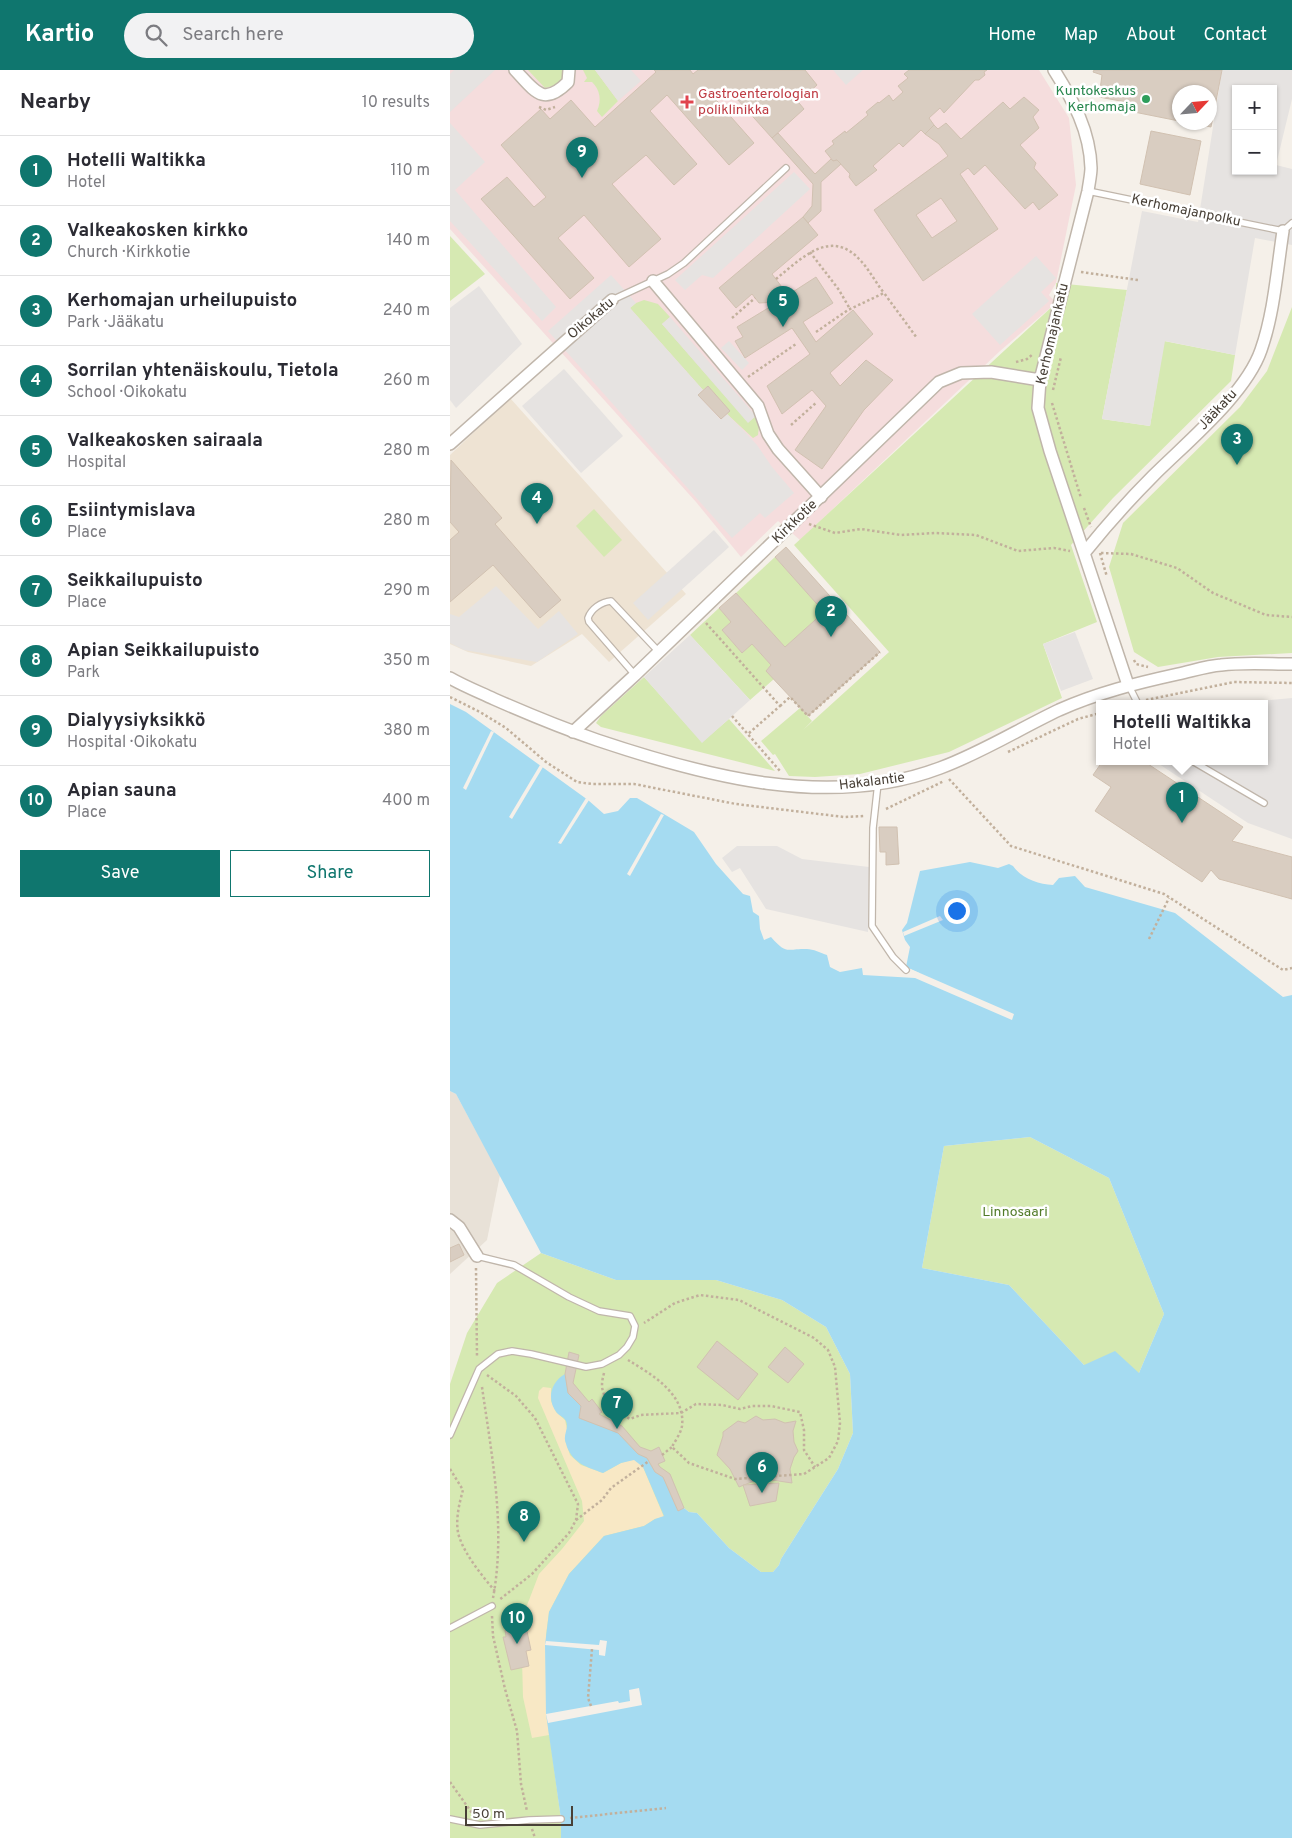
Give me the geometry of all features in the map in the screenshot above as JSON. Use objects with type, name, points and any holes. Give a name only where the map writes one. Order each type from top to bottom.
[{"type":"street","points":[[515,70],[538,95],[544,96],[559,91],[568,82],[569,70]]},
{"type":"street","name":"Kerhomajankatu","points":[[1054,70],[1081,117],[1089,147],[1091,169],[1088,191],[1040,380],[1038,408],[1050,451],[1128,685]]},
{"type":"street","name":"Jääkatu","points":[[1085,552],[1150,478],[1231,399],[1252,368],[1261,351],[1288,227]]},
{"type":"street","points":[[653,281],[758,406],[768,434],[778,449],[821,497]]},
{"type":"street","name":"Oikokatu","points":[[452,440],[612,300]]},
{"type":"street","name":"Kirkkotie","points":[[573,732],[698,615],[939,382],[961,373],[991,372],[1040,380]]},
{"type":"street","name":"Hakalantie","points":[[450,678],[528,714],[573,732],[661,761],[736,779],[783,785],[846,787],[909,778],[939,769],[1060,710],[1128,685],[1221,665],[1292,664]]},
{"type":"street","points":[[450,1220],[459,1228],[476,1256]]},
{"type":"lane","name":"Oikokatu","points":[[612,300],[668,274],[684,263],[786,168]]},
{"type":"lane","name":"Kerhomajanpolku","points":[[1088,191],[1288,227]]},
{"type":"lane","points":[[635,675],[589,622],[589,614],[601,604],[611,601],[659,652]]},
{"type":"lane","points":[[1128,685],[1136,700]]},
{"type":"lane","points":[[1199,765],[1264,803]]},
{"type":"lane","points":[[878,783],[873,828],[872,926],[893,956],[906,970]]},
{"type":"lane","points":[[450,1435],[479,1369],[498,1354],[512,1351],[583,1366],[602,1364],[619,1355],[627,1347],[635,1326],[630,1316],[599,1311],[569,1297],[514,1265],[476,1256]]},
{"type":"lane","points":[[450,1628],[492,1606]]},
{"type":"lane","points":[[450,1819],[480,1825],[561,1819]]},
{"type":"path","points":[[776,279],[816,248],[834,245],[848,250],[861,261],[917,338]]},
{"type":"path","points":[[810,252],[850,309]]},
{"type":"path","points":[[1083,263],[1081,272],[1138,280]]},
{"type":"path","points":[[816,332],[850,309],[884,293]]},
{"type":"path","points":[[732,318],[755,298]]},
{"type":"path","points":[[739,383],[796,344]]},
{"type":"path","points":[[1053,392],[1062,349]]},
{"type":"path","points":[[790,425],[817,402]]},
{"type":"path","points":[[1052,402],[1108,580]]},
{"type":"path","points":[[797,520],[835,533],[861,529],[901,535],[935,533],[976,535],[1018,551],[1054,548],[1085,552],[1131,554],[1177,568],[1213,593],[1266,615],[1292,617]]},
{"type":"path","points":[[698,615],[780,706]]},
{"type":"path","points":[[748,734],[790,697],[808,716],[880,652]]},
{"type":"path","points":[[1130,654],[1136,664],[1152,668],[1160,698]]},
{"type":"path","points":[[1151,700],[1234,682],[1292,683]]},
{"type":"path","points":[[732,716],[782,774]]},
{"type":"path","points":[[949,779],[1011,846],[1164,894],[1283,970],[1292,968]]},
{"type":"path","points":[[1149,939],[1170,897]]},
{"type":"path","points":[[476,1256],[477,1355],[499,1521],[497,1576],[492,1606],[494,1636],[505,1689],[517,1731],[521,1784],[535,1838]]},
{"type":"path","points":[[635,1326],[646,1323],[675,1302],[700,1295],[739,1300],[814,1338],[828,1350],[834,1367],[840,1422],[838,1442],[829,1458],[804,1474],[735,1479],[689,1462],[672,1447]]},
{"type":"path","points":[[619,1355],[653,1375],[676,1398],[681,1413],[682,1426],[672,1447],[662,1455]]},
{"type":"path","points":[[602,1364],[604,1373],[602,1387],[608,1400],[619,1413],[630,1418],[641,1415],[681,1413],[696,1404],[722,1405],[740,1409],[752,1406],[771,1406],[800,1412],[804,1430],[804,1450],[815,1467]]},
{"type":"path","points":[[479,1369],[516,1396],[536,1418],[578,1504],[576,1520]]},
{"type":"path","points":[[492,1606],[532,1574],[568,1533],[576,1520],[602,1500],[611,1488],[649,1461]]},
{"type":"path","points":[[450,1468],[463,1490],[458,1510],[459,1539],[478,1570],[495,1590]]},
{"type":"path","points":[[591,1706],[588,1698],[592,1649]]},
{"type":"path","points":[[450,1782],[480,1825]]},
{"type":"path","points":[[561,1819],[666,1808]]},
{"type":"shaded area","points":[[450,70],[1039,70],[1069,118],[1076,185],[1056,283],[1049,295],[1056,303],[1000,351],[800,540],[778,521],[741,557],[696,502],[450,229]]},
{"type":"shaded area","points":[[454,70],[495,70],[450,112],[450,74]]},
{"type":"shaded area","points":[[595,70],[631,70],[641,81],[618,101]]},
{"type":"shaded area","points":[[833,70],[863,70],[846,85]]},
{"type":"shaded area","points":[[1222,70],[1292,70],[1292,99],[1277,161],[1277,85],[1232,85],[1232,175],[1277,175],[1277,165],[1292,169],[1292,245],[1255,238],[1235,355],[1165,341],[1150,426],[1102,419],[1142,211],[1198,222],[1213,130],[1217,130],[1217,102]]},
{"type":"shaded area","points":[[450,123],[485,162],[455,190],[556,307],[542,321],[450,221]]},
{"type":"shaded area","points":[[794,172],[810,189],[713,278],[702,275],[685,290],[675,280]]},
{"type":"shaded area","points":[[1036,256],[1056,278],[1041,292],[1049,301],[1000,345],[972,314]]},
{"type":"shaded area","points":[[611,275],[636,303],[630,308],[703,390],[698,395],[720,419],[727,414],[742,429],[757,445],[772,467],[794,493],[765,518],[760,513],[732,538],[548,331]]},
{"type":"shaded area","points":[[479,286],[522,344],[456,408],[450,400],[450,308]]},
{"type":"shaded area","points":[[670,317],[756,416],[748,423],[662,324]]},
{"type":"shaded area","points":[[729,341],[749,363],[742,370],[721,348]]},
{"type":"shaded area","points":[[564,369],[623,436],[581,473],[522,406]]},
{"type":"shaded area","points":[[510,398],[686,594],[609,662],[582,634],[531,666],[468,652],[450,644],[450,455]]},
{"type":"shaded area","points":[[714,530],[729,547],[648,620],[633,603]]},
{"type":"shaded area","points":[[496,586],[538,629],[559,611],[578,634],[537,662],[464,650],[450,643],[450,614],[459,617]]},
{"type":"shaded area","points":[[1075,632],[1093,679],[1061,691],[1043,644]]},
{"type":"shaded area","points":[[690,635],[750,700],[702,743],[644,677]]},
{"type":"shaded area","points":[[1292,698],[1292,839],[1248,823],[1161,765],[1268,765],[1268,700]]},
{"type":"shaded area","points":[[737,846],[777,846],[802,859],[869,867],[868,932],[766,909],[740,868],[732,872],[722,858]]},
{"type":"shaded area","points":[[450,1091],[456,1094],[500,1175],[487,1240],[450,1274]]},
{"type":"green space","points":[[528,70],[563,70],[563,74],[558,83],[545,88]]},
{"type":"green space","points":[[583,70],[595,70],[618,101],[602,117],[597,111],[600,99],[597,88],[592,82],[584,82],[587,78]]},
{"type":"green space","points":[[450,236],[485,274],[450,301]]},
{"type":"green space","points":[[1056,283],[1127,290],[1102,419],[1150,426],[1164,341],[1235,355],[1231,381],[1113,498],[1071,545],[1097,622],[1043,644],[1062,698],[949,752],[860,774],[815,777],[789,776],[775,754],[773,755],[761,741],[800,708],[812,721],[803,730],[889,652],[794,545],[1056,303]]},
{"type":"green space","points":[[644,300],[658,304],[670,317],[662,324],[748,422],[756,416],[759,426],[758,435],[753,438],[727,414],[730,411],[708,386],[703,390],[630,308]]},
{"type":"green space","points":[[1292,307],[1292,653],[1218,657],[1158,667],[1134,652],[1109,567],[1123,523],[1240,407],[1267,371]]},
{"type":"green space","points":[[594,509],[622,540],[604,557],[576,526]]},
{"type":"green space","points":[[775,557],[824,612],[785,647],[736,593]]},
{"type":"green space","points":[[719,608],[731,622],[722,630],[742,653],[752,644],[771,665],[766,671],[774,679],[750,700],[690,635]]},
{"type":"green space","points":[[644,677],[702,742],[729,719],[775,771],[601,727],[596,723],[601,716]]},
{"type":"green space","name":"Linnosaari","points":[[1030,1137],[1109,1178],[1164,1314],[1139,1373],[1084,1365],[1009,1285],[922,1268],[944,1146]]},
{"type":"green space","points":[[541,1253],[616,1280],[716,1280],[782,1300],[826,1327],[850,1374],[853,1433],[838,1469],[773,1572],[761,1572],[729,1548],[697,1513],[689,1512],[684,1508],[664,1517],[548,1723],[561,1819],[561,1838],[450,1838],[450,1384],[467,1333],[497,1283]]},
{"type":"sand","points":[[543,1387],[551,1388],[551,1401],[556,1412],[565,1420],[567,1429],[565,1440],[570,1455],[581,1465],[603,1473],[621,1463],[634,1459],[643,1467],[664,1517],[655,1519],[644,1526],[604,1536],[569,1574],[549,1612],[546,1635],[546,1706],[549,1735],[532,1738],[523,1697],[521,1621],[539,1574],[584,1521],[582,1501],[538,1398],[539,1391]]},
{"type":"water","points":[[450,704],[466,712],[588,800],[604,814],[618,811],[630,798],[637,798],[694,832],[716,864],[743,894],[750,896],[753,912],[759,916],[760,929],[764,940],[771,937],[784,949],[809,949],[827,955],[830,967],[840,972],[862,968],[863,975],[915,978],[919,973],[906,967],[910,947],[905,940],[902,930],[907,923],[920,871],[970,862],[998,868],[1009,864],[1021,874],[1036,882],[1053,885],[1059,878],[1075,876],[1085,887],[1175,913],[1283,997],[1292,995],[1292,1838],[561,1838],[561,1819],[546,1714],[545,1645],[549,1612],[569,1574],[604,1536],[644,1526],[664,1516],[643,1467],[634,1460],[621,1463],[603,1473],[582,1464],[573,1457],[565,1441],[566,1421],[557,1413],[552,1402],[552,1391],[556,1381],[565,1374],[568,1393],[581,1406],[580,1418],[618,1433],[638,1454],[647,1458],[655,1472],[663,1477],[678,1511],[684,1508],[689,1512],[697,1513],[729,1548],[761,1572],[773,1572],[838,1469],[853,1433],[850,1374],[826,1327],[782,1300],[716,1280],[616,1280],[541,1253],[456,1094],[450,1091]],"holes":[[[1030,1137],[1109,1178],[1164,1314],[1139,1373],[1115,1351],[1084,1365],[1009,1285],[922,1268],[944,1146]]]},
{"type":"pier","points":[[491,731],[494,732],[466,790],[463,788]]},
{"type":"pier","points":[[540,765],[543,767],[512,819],[509,817]]},
{"type":"pier","points":[[586,798],[589,800],[561,844],[558,843]]},
{"type":"pier","points":[[661,814],[664,815],[630,876],[627,874]]},
{"type":"pier","points":[[940,916],[943,920],[904,936],[903,932]]},
{"type":"pier","points":[[906,967],[1014,1014],[1012,1020],[909,975],[915,974],[906,970]]},
{"type":"pier","points":[[600,1640],[607,1641],[605,1656],[599,1655],[599,1650],[545,1645],[546,1641],[599,1645]]},
{"type":"pier","points":[[639,1688],[642,1705],[548,1723],[546,1714],[618,1701],[619,1703],[630,1701],[629,1690]]},
{"type":"building","points":[[654,70],[690,70],[693,74],[698,70],[805,70],[817,85],[805,96],[801,92],[795,98],[804,109],[772,138],[728,89],[716,100],[754,143],[729,165],[667,95],[650,111],[697,164],[674,185],[646,155],[612,184],[661,239],[629,267],[584,215],[558,238],[594,278],[570,299],[481,199],[507,177],[534,207],[546,197],[501,145],[541,109],[550,119],[571,100],[595,127],[656,72]]},
{"type":"building","points":[[909,70],[987,70],[984,72],[985,75],[979,80],[975,80],[944,113],[940,108],[929,118],[934,125],[925,134],[921,130],[903,147],[899,143],[873,166],[877,170],[856,186],[849,177],[850,174],[837,160],[833,161],[825,151],[834,144],[832,141],[845,131],[846,133],[868,115],[866,112],[878,102],[889,95],[893,101],[903,92],[898,86],[908,78],[904,74]]},
{"type":"building","name":"Kuntokeskus Kerhomaja","points":[[1094,70],[1222,70],[1217,96],[1217,85],[1172,85],[1172,120],[1124,110],[1126,102],[1099,97],[1102,75],[1093,72]]},
{"type":"building","points":[[1024,97],[1039,110],[1033,117],[1039,128],[1020,145],[1036,163],[1034,168],[1058,195],[1039,210],[1033,202],[1025,209],[985,165],[974,175],[968,168],[960,174],[998,229],[923,281],[874,210],[948,156],[939,144],[925,134],[934,125],[938,129],[946,123],[961,139],[1003,102],[1010,109]],"holes":[[[941,198],[957,221],[932,238],[916,215]]]},
{"type":"building","points":[[1151,131],[1201,141],[1190,195],[1140,184]]},
{"type":"building","points":[[778,133],[815,174],[831,159],[833,161],[837,160],[841,164],[821,182],[821,211],[808,223],[803,217],[812,206],[813,184],[772,138]]},
{"type":"building","points":[[803,217],[818,235],[772,274],[788,295],[816,277],[833,303],[803,322],[816,342],[853,310],[873,334],[830,373],[840,386],[866,360],[893,380],[864,410],[822,469],[795,450],[826,406],[812,390],[782,414],[767,386],[810,354],[792,328],[745,358],[735,341],[743,337],[737,327],[778,302],[759,303],[752,294],[736,308],[719,288]]},
{"type":"building","points":[[708,386],[730,411],[721,419],[698,395]]},
{"type":"building","points":[[451,460],[502,518],[495,524],[561,600],[540,618],[493,565],[450,602],[450,540],[459,532],[450,522]]},
{"type":"building","points":[[786,547],[880,652],[808,716],[766,671],[771,665],[752,644],[742,653],[722,630],[731,622],[719,608],[736,593],[785,647],[824,612],[775,557]]},
{"type":"building","points":[[1100,765],[1150,765],[1243,827],[1232,841],[1292,857],[1292,899],[1219,879],[1211,870],[1202,882],[1095,811],[1111,787],[1093,775]]},
{"type":"building","points":[[879,827],[897,827],[899,864],[886,865],[886,852],[880,852]]},
{"type":"building","points":[[459,1244],[464,1255],[450,1262],[450,1248]]},
{"type":"building","points":[[717,1341],[758,1374],[738,1400],[697,1367]]},
{"type":"building","points":[[785,1347],[804,1364],[788,1383],[768,1367]]},
{"type":"building","points":[[569,1352],[579,1355],[573,1383],[589,1402],[592,1399],[602,1412],[599,1414],[622,1426],[640,1447],[651,1451],[659,1447],[665,1461],[658,1464],[670,1474],[684,1508],[678,1511],[663,1477],[655,1472],[647,1458],[638,1454],[618,1433],[579,1418],[581,1406],[568,1393],[565,1374]]},
{"type":"building","points":[[756,1416],[763,1420],[775,1419],[785,1423],[796,1421],[793,1431],[794,1442],[798,1451],[790,1469],[792,1483],[772,1480],[754,1481],[739,1487],[730,1469],[717,1455],[723,1432],[738,1421],[745,1423]]},
{"type":"building","points":[[779,1483],[776,1501],[750,1506],[743,1485]]},
{"type":"building","points":[[525,1622],[531,1650],[526,1651],[529,1666],[511,1670],[503,1637],[506,1637],[505,1630],[510,1629],[509,1625]]},
{"type":"place","name":"Kuntokeskus Kerhomaja","points":[[1146,99]]},
{"type":"place","name":"Gastroenterologian poliklinikka","points":[[687,102]]},
{"type":"place","name":"Dialyysiyksikkö","points":[[582,178]]},
{"type":"place","name":"Valkeakosken sairaala","points":[[783,327]]},
{"type":"place","name":"Kerhomajan urheilupuisto","points":[[1237,465]]},
{"type":"place","name":"Sorrilan yhtenäiskoulu, Tietola","points":[[537,524]]},
{"type":"place","name":"Valkeakosken kirkko","points":[[831,637]]},
{"type":"place","name":"Hotelli Waltikka","points":[[1182,823]]},
{"type":"place","name":"Seikkailupuisto","points":[[617,1429]]},
{"type":"place","name":"Esiintymislava","points":[[762,1493]]},
{"type":"place","name":"Apian Seikkailupuisto","points":[[524,1542]]},
{"type":"place","name":"Apian sauna","points":[[517,1644]]}]
